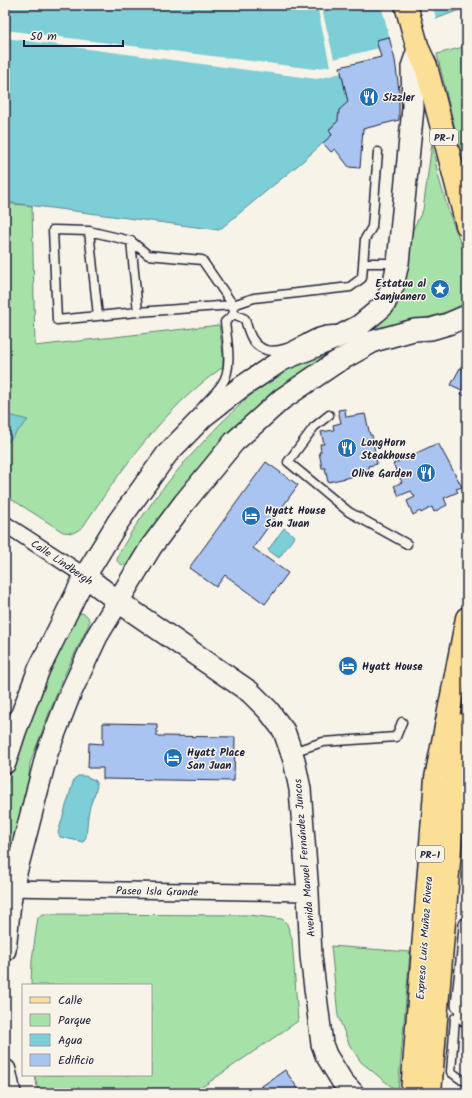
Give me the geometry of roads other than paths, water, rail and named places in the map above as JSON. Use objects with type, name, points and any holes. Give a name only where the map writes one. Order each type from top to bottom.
[{"type":"main road","name":"PR-1","points":[[406,5],[418,49],[426,66],[467,225]]},
{"type":"main road","points":[[5,763],[15,732],[39,670],[85,576],[118,522],[167,454],[204,416],[240,388],[282,360],[348,332],[366,321],[384,305],[393,286],[398,263],[413,108],[412,67],[418,49]]},
{"type":"main road","points":[[5,950],[9,912],[9,888],[47,753],[70,694],[97,636],[151,547],[184,503],[234,442],[282,399],[335,363],[374,341],[414,330],[448,324],[467,316]]},
{"type":"main road","name":"Calle Lindbergh","points":[[85,576],[119,602]]},
{"type":"main road","name":"Avenida Manuel Fernández Juncos","points":[[119,602],[250,692],[268,710],[284,731],[292,752],[300,789],[311,956],[322,1044],[326,1055],[344,1087]]},
{"type":"main road","name":"Expreso Luis Muñoz Rivera","points":[[412,1093],[436,778],[467,618]]},
{"type":"main road","name":"Expreso Luis Muñoz Rivera","points":[[430,1093],[453,812],[467,723]]},
{"type":"main road","points":[[5,1070],[10,1093]]},
{"type":"street","name":"Calle Lindbergh","points":[[5,524],[85,576]]},
{"type":"street","name":"Paseo Isla Grande","points":[[9,888],[308,893]]},
{"type":"street","points":[[459,1011],[467,925]]},
{"type":"lane","points":[[234,314],[233,305],[202,260],[148,255],[131,242],[89,231],[53,230],[57,320],[233,305],[254,298],[350,287],[362,278],[365,239],[372,227],[378,152]]},
{"type":"lane","points":[[89,231],[98,316]]},
{"type":"lane","points":[[131,242],[138,312]]},
{"type":"lane","points":[[364,263],[398,263]]},
{"type":"lane","points":[[234,314],[245,319],[247,329],[254,343],[262,349],[271,351],[286,348],[318,332],[333,330],[348,332]]},
{"type":"lane","points":[[190,430],[197,412],[223,384],[227,373],[228,349],[225,322],[234,314]]},
{"type":"lane","points":[[329,415],[314,427],[288,462],[349,512],[407,544]]},
{"type":"lane","points":[[292,752],[323,742],[396,737],[402,722]]},
{"type":"lane","points":[[467,1024],[459,1011],[455,1018],[451,1072],[462,1080],[467,1080]]},
{"type":"water","points":[[5,5],[467,5],[467,7],[389,37],[377,40],[381,57],[340,67],[348,102],[338,121],[329,129],[332,135],[303,161],[219,230],[5,202]]},
{"type":"water","points":[[440,280],[446,283],[449,289],[446,295],[440,298],[434,295],[431,289],[434,283]]},
{"type":"water","points":[[5,414],[28,420],[5,445]]},
{"type":"water","points":[[284,528],[295,536],[279,558],[268,550]]},
{"type":"water","points":[[78,776],[85,776],[95,780],[97,786],[90,806],[86,837],[83,842],[60,837],[58,833],[74,779]]},
{"type":"place","name":"Sizzler","points":[[369,97]]},
{"type":"place","name":"Estatua al Sanjuanero","points":[[440,289]]},
{"type":"place","name":"LongHorn Steakhouse","points":[[347,448]]},
{"type":"place","name":"Olive Garden","points":[[426,473]]},
{"type":"place","name":"Hyatt House San Juan","points":[[251,516]]},
{"type":"place","name":"Hyatt House","points":[[348,666]]},
{"type":"place","name":"Hyatt Place San Juan","points":[[173,758]]}]
